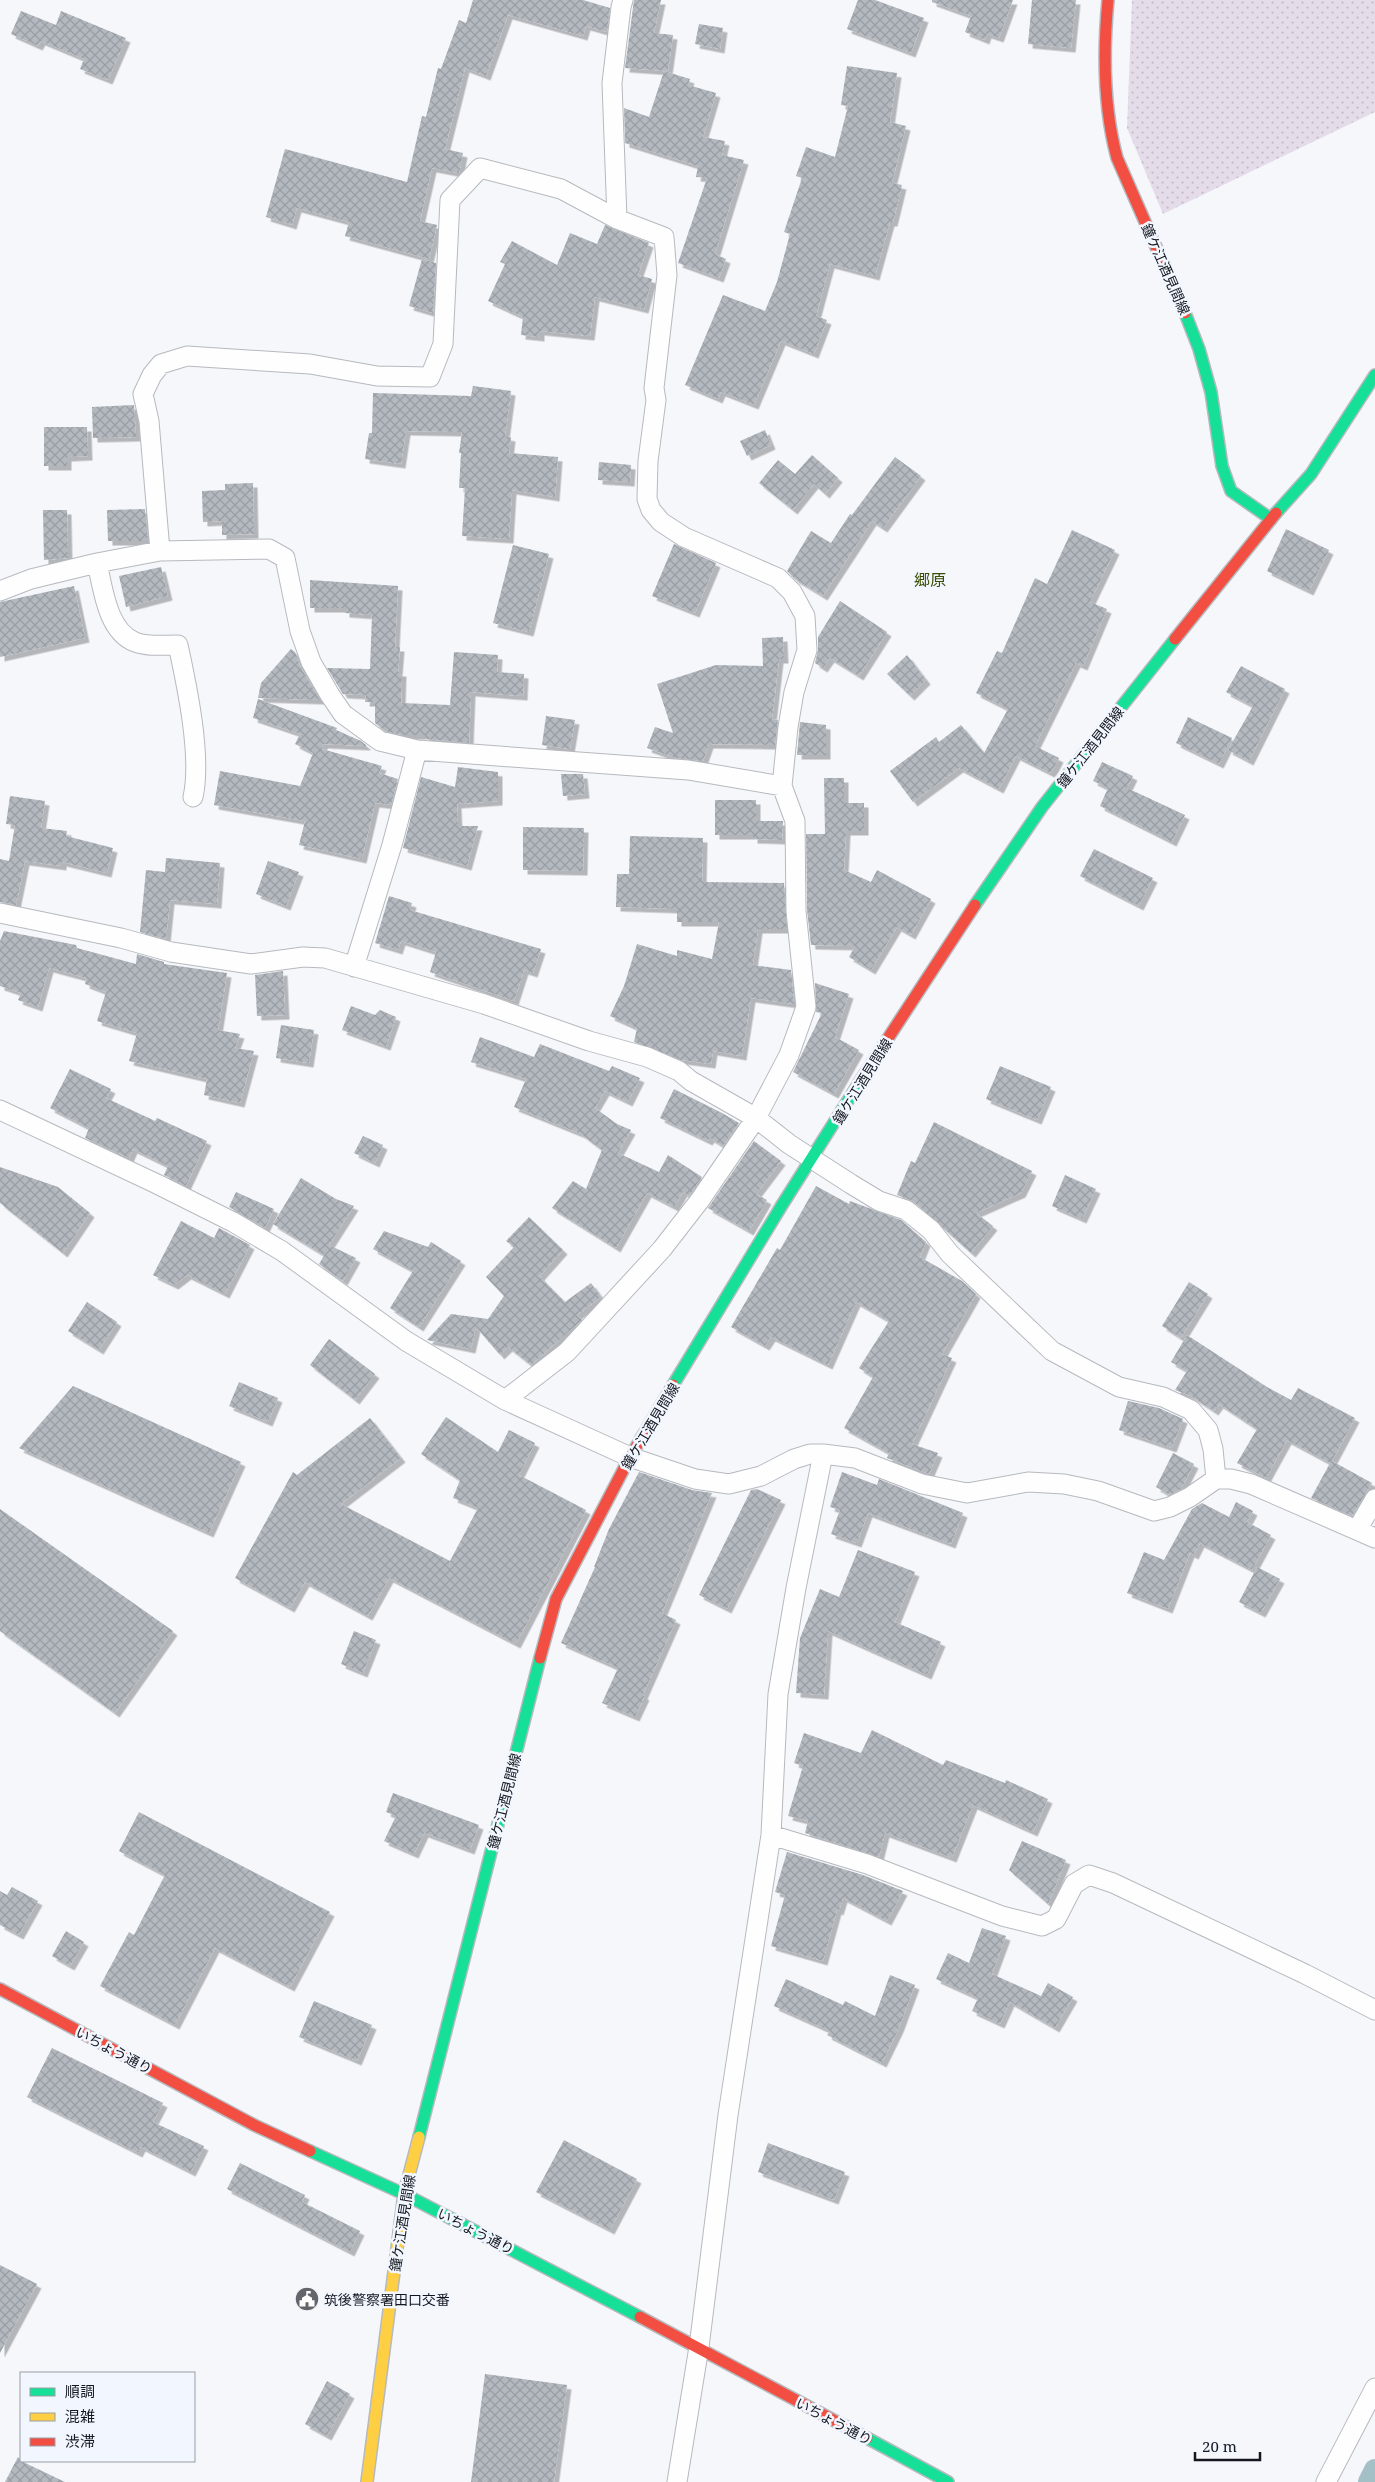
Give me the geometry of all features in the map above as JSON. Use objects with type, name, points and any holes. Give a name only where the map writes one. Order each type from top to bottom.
[{"type":"main road","name":"鐘ケ江酒見間線","points":[[1108,0],[1106,20],[1106,96],[1110,136],[1117,158],[1199,349],[1211,392],[1222,466],[1231,491],[1271,519]]},
{"type":"main road","name":"鐘ケ江酒見間線","points":[[368,2482],[404,2194],[556,1599],[630,1457],[782,1205],[813,1160],[912,999],[1042,807],[1271,519],[1311,474],[1375,375]]},
{"type":"main road","name":"いちょう通り","points":[[0,1989],[254,2125],[404,2194],[699,2347],[948,2482]]},
{"type":"street","points":[[617,219],[612,84],[623,0]]},
{"type":"street","points":[[160,551],[149,421],[143,394],[152,375],[161,364],[187,356],[310,364],[377,376],[430,377],[443,344],[450,200],[480,168],[561,189],[617,219],[664,237],[667,263],[662,332],[654,388],[656,400],[648,461],[647,499],[651,510],[661,522],[684,538],[778,578],[792,592],[805,616],[807,650],[794,692],[788,727],[782,786],[795,821],[796,910],[806,1007],[789,1055],[756,1118],[700,1200],[662,1249],[567,1352],[505,1400]]},
{"type":"street","points":[[0,591],[31,579],[97,563],[160,551],[269,549],[285,558],[300,631],[311,662],[330,695],[343,714],[380,741],[417,750],[688,770],[782,786]]},
{"type":"street","points":[[97,563],[106,602],[117,627],[133,642],[145,645],[178,645],[190,704],[196,783],[193,797]]},
{"type":"street","points":[[354,967],[392,845],[417,750]]},
{"type":"street","points":[[0,913],[121,938],[171,952],[251,964],[303,957],[324,958],[484,1004],[589,1041],[647,1057],[679,1071],[691,1081],[756,1118],[813,1160],[880,1201],[906,1210],[925,1225],[992,1296],[1052,1351],[1119,1387],[1163,1397],[1191,1410],[1208,1430],[1213,1449],[1216,1478]]},
{"type":"street","points":[[0,1110],[233,1222],[282,1251],[406,1342],[505,1400],[630,1457],[695,1479],[730,1484],[761,1476],[794,1459],[810,1454],[823,1454],[855,1458],[922,1484],[966,1493],[1028,1482],[1064,1484],[1098,1491],[1154,1511],[1170,1507],[1216,1478],[1230,1479],[1250,1484],[1375,1538]]},
{"type":"street","points":[[677,2482],[699,2347],[728,2115],[771,1835],[778,1694],[796,1588],[823,1454]]},
{"type":"street","points":[[1357,1530],[1375,1499]]},
{"type":"street","points":[[771,1835],[867,1864],[1002,1916],[1042,1926],[1056,1919],[1074,1884],[1089,1875],[1113,1883],[1305,1974],[1375,2010]]},
{"type":"street","points":[[1326,2482],[1375,2388]]},
{"type":"shaded area","points":[[1132,0],[1375,0],[1375,112],[1163,214],[1127,128]]},
{"type":"building","points":[[473,0],[583,0],[610,8],[607,32],[586,26],[583,36],[508,15],[486,76],[465,68],[445,149],[463,153],[459,173],[432,168],[420,221],[437,225],[429,259],[345,236],[349,222],[297,208],[292,225],[266,217],[285,149],[407,182],[422,116],[426,117],[438,68],[441,69],[459,20],[466,23]]},
{"type":"building","points":[[634,0],[661,0],[654,33],[673,35],[668,71],[625,68]]},
{"type":"building","points":[[858,0],[875,0],[924,18],[911,53],[847,29]]},
{"type":"building","points":[[932,0],[1013,0],[999,38],[987,34],[985,40],[965,32],[971,16],[932,2]]},
{"type":"building","points":[[1032,0],[1076,0],[1071,48],[1028,44]]},
{"type":"building","points":[[21,11],[56,25],[61,11],[126,38],[108,80],[80,69],[84,59],[41,41],[38,46],[11,34]]},
{"type":"building","points":[[699,24],[723,28],[720,49],[695,44]]},
{"type":"building","points":[[847,66],[897,73],[890,122],[906,126],[892,183],[902,185],[893,222],[890,222],[875,276],[830,264],[816,316],[827,320],[814,354],[781,341],[754,405],[721,392],[718,399],[685,385],[723,295],[765,311],[777,282],[790,234],[784,232],[802,178],[796,176],[806,147],[835,157],[848,106],[841,105]]},
{"type":"building","points":[[664,71],[690,79],[688,85],[716,93],[703,137],[725,141],[722,155],[744,160],[715,254],[726,259],[719,278],[678,263],[707,178],[696,177],[698,166],[625,143],[624,108],[649,117]]},
{"type":"building","points":[[605,225],[649,243],[638,275],[652,279],[644,309],[595,297],[590,336],[540,331],[540,337],[521,335],[523,317],[488,301],[505,264],[500,262],[512,241],[557,265],[570,233],[597,244]]},
{"type":"building","points":[[422,259],[436,263],[433,313],[409,306]]},
{"type":"building","points":[[473,386],[511,391],[505,436],[511,437],[509,453],[558,457],[555,497],[512,490],[509,539],[462,536],[465,488],[459,488],[461,453],[459,453],[462,432],[406,431],[401,464],[365,459],[369,433],[372,433],[373,393],[471,396]]},
{"type":"building","points":[[134,405],[136,437],[93,438],[92,407]]},
{"type":"building","points":[[44,427],[87,427],[88,456],[67,457],[67,466],[44,466]]},
{"type":"building","points":[[765,430],[771,445],[747,456],[740,441]]},
{"type":"building","points":[[812,455],[838,478],[825,494],[814,484],[793,510],[759,483],[778,460],[795,474]]},
{"type":"building","points":[[895,457],[921,476],[883,528],[872,521],[823,596],[795,579],[787,571],[811,531],[831,543],[850,514],[852,515]]},
{"type":"building","points":[[599,462],[631,465],[630,482],[598,480]]},
{"type":"building","points":[[253,483],[254,534],[222,535],[222,521],[203,522],[202,491],[225,490],[225,484]]},
{"type":"building","points":[[145,509],[148,541],[108,541],[107,510]]},
{"type":"building","points":[[43,510],[67,510],[68,558],[44,560]]},
{"type":"building","points":[[1286,529],[1329,550],[1309,591],[1267,571]]},
{"type":"building","points":[[1072,530],[1115,550],[1090,602],[1107,609],[1083,666],[1076,663],[1035,746],[1059,758],[1054,768],[1050,773],[1016,756],[999,789],[959,768],[913,802],[890,771],[936,737],[939,742],[961,725],[984,753],[1008,709],[976,693],[997,651],[1002,653],[1035,578],[1047,584]]},
{"type":"building","points":[[674,544],[716,563],[695,613],[652,596]]},
{"type":"building","points":[[513,545],[549,554],[529,632],[493,623]]},
{"type":"building","points":[[161,567],[168,596],[126,607],[119,576]]},
{"type":"building","points":[[310,580],[398,586],[395,647],[400,647],[398,672],[402,672],[401,703],[450,705],[454,652],[498,655],[497,672],[524,674],[523,696],[471,692],[469,743],[425,739],[425,735],[402,735],[385,731],[375,723],[375,702],[365,702],[366,695],[343,694],[327,668],[370,669],[372,615],[345,613],[345,608],[310,608]]},
{"type":"building","points":[[74,586],[85,638],[0,657],[0,602]]},
{"type":"building","points":[[840,601],[887,632],[859,676],[830,658],[823,668],[815,663],[818,637]]},
{"type":"building","points":[[783,637],[784,659],[779,659],[772,719],[778,720],[775,745],[709,744],[703,761],[675,758],[647,748],[655,727],[673,733],[657,684],[716,665],[763,666],[762,638]]},
{"type":"building","points":[[291,649],[295,652],[301,668],[320,700],[258,698],[261,683]]},
{"type":"building","points":[[907,655],[926,680],[910,696],[887,674]]},
{"type":"building","points":[[1241,666],[1285,689],[1249,761],[1228,750],[1253,706],[1226,692]]},
{"type":"building","points":[[258,699],[337,728],[336,730],[361,741],[367,746],[323,744],[322,749],[382,766],[379,773],[398,779],[391,805],[375,803],[362,859],[299,845],[305,821],[214,805],[220,771],[300,786],[313,753],[295,744],[300,734],[253,718]]},
{"type":"building","points":[[546,716],[575,720],[570,749],[542,745]]},
{"type":"building","points":[[1188,717],[1232,738],[1219,764],[1176,743]]},
{"type":"building","points":[[800,722],[826,725],[826,755],[797,755]]},
{"type":"building","points":[[1102,762],[1133,776],[1127,788],[1185,815],[1172,842],[1100,806],[1108,788],[1093,781]]},
{"type":"building","points":[[458,767],[498,772],[498,801],[457,804],[458,826],[478,826],[467,866],[403,848],[421,777],[455,787]]},
{"type":"building","points":[[561,774],[583,774],[585,794],[563,796]]},
{"type":"building","points":[[824,778],[844,778],[844,803],[864,803],[864,831],[846,831],[844,870],[871,882],[877,870],[931,899],[911,935],[897,927],[871,970],[849,957],[855,946],[811,945],[807,910],[806,834],[825,834]]},
{"type":"building","points":[[10,796],[45,801],[41,828],[67,831],[66,836],[113,848],[107,873],[62,862],[62,866],[25,861],[16,905],[0,902],[0,859],[9,861],[15,825],[6,824]]},
{"type":"building","points":[[715,800],[756,800],[756,821],[783,821],[782,840],[753,839],[753,835],[715,835]]},
{"type":"building","points":[[523,827],[584,828],[583,871],[523,870]]},
{"type":"building","points":[[630,836],[703,838],[702,882],[784,883],[787,929],[758,929],[753,965],[791,970],[794,1004],[751,998],[742,1056],[713,1051],[711,1064],[681,1060],[634,1042],[637,1028],[610,1016],[624,986],[637,944],[677,956],[677,950],[712,959],[719,922],[677,922],[677,909],[616,907],[617,874],[629,874]]},
{"type":"building","points":[[1094,849],[1153,878],[1139,906],[1080,876]]},
{"type":"building","points":[[166,858],[220,863],[217,904],[170,900],[166,939],[140,932],[146,870],[165,872]]},
{"type":"building","points":[[268,861],[299,872],[286,906],[256,894]]},
{"type":"building","points":[[389,896],[412,903],[410,910],[541,949],[533,973],[524,970],[514,1001],[430,972],[436,952],[401,941],[398,950],[375,943]]},
{"type":"building","points":[[4,931],[76,945],[77,948],[136,964],[137,954],[164,962],[164,964],[227,973],[218,1030],[240,1034],[235,1048],[254,1051],[240,1103],[204,1095],[207,1079],[129,1061],[137,1033],[97,1021],[106,992],[85,984],[86,978],[49,968],[38,1007],[18,1000],[21,993],[0,986],[0,941]]},
{"type":"building","points":[[283,971],[285,1015],[257,1016],[255,975]]},
{"type":"building","points":[[815,983],[849,994],[835,1037],[859,1050],[834,1094],[793,1072],[822,1013],[816,1012]]},
{"type":"building","points":[[351,1006],[375,1015],[380,1010],[396,1017],[386,1046],[342,1030]]},
{"type":"building","points":[[281,1025],[314,1030],[309,1063],[276,1058]]},
{"type":"building","points":[[480,1037],[534,1057],[540,1044],[609,1071],[612,1066],[640,1078],[628,1102],[605,1091],[595,1108],[617,1124],[631,1130],[618,1153],[659,1172],[668,1155],[702,1177],[689,1196],[683,1192],[674,1207],[647,1193],[616,1248],[552,1208],[573,1181],[586,1189],[602,1150],[581,1134],[514,1107],[526,1079],[471,1062]]},
{"type":"building","points":[[1000,1066],[1051,1087],[1037,1120],[986,1099]]},
{"type":"building","points":[[70,1069],[111,1089],[106,1098],[155,1121],[157,1118],[207,1141],[186,1186],[164,1175],[168,1166],[133,1149],[129,1158],[85,1138],[89,1128],[50,1108]]},
{"type":"building","points":[[674,1089],[739,1123],[723,1146],[710,1138],[708,1141],[660,1118]]},
{"type":"building","points":[[934,1122],[1032,1171],[1021,1193],[976,1213],[993,1226],[971,1253],[913,1201],[897,1195],[911,1161],[915,1163]]},
{"type":"building","points":[[363,1136],[383,1145],[375,1163],[354,1153]]},
{"type":"building","points":[[754,1141],[781,1161],[756,1194],[767,1200],[749,1231],[708,1208]]},
{"type":"building","points":[[0,1167],[58,1187],[90,1213],[63,1253],[0,1203]]},
{"type":"building","points":[[1065,1175],[1096,1189],[1082,1219],[1052,1206]]},
{"type":"building","points":[[301,1178],[336,1199],[354,1206],[329,1245],[356,1258],[343,1281],[319,1264],[328,1249],[324,1255],[273,1224]]},
{"type":"building","points":[[816,1186],[849,1204],[850,1201],[901,1220],[926,1242],[920,1257],[962,1281],[976,1294],[942,1354],[952,1358],[912,1444],[938,1453],[929,1474],[887,1458],[889,1453],[844,1428],[873,1377],[859,1368],[889,1321],[856,1302],[828,1365],[771,1337],[765,1346],[731,1327],[777,1248],[780,1250]]},
{"type":"building","points":[[236,1192],[274,1209],[265,1228],[229,1207]]},
{"type":"building","points":[[529,1217],[563,1250],[540,1276],[542,1279],[565,1302],[591,1283],[601,1297],[577,1315],[582,1320],[531,1365],[508,1347],[500,1355],[476,1327],[471,1349],[427,1340],[451,1314],[488,1319],[504,1296],[486,1277],[514,1247],[506,1241]]},
{"type":"building","points":[[181,1221],[214,1238],[219,1228],[250,1245],[225,1294],[187,1275],[174,1285],[153,1275]]},
{"type":"building","points":[[384,1231],[428,1247],[431,1242],[461,1261],[419,1327],[390,1308],[413,1271],[373,1249]]},
{"type":"building","points":[[1189,1282],[1208,1294],[1181,1338],[1162,1326]]},
{"type":"building","points":[[87,1302],[117,1322],[99,1350],[68,1331]]},
{"type":"building","points":[[1187,1335],[1267,1387],[1291,1400],[1298,1388],[1355,1418],[1332,1461],[1372,1483],[1352,1516],[1311,1498],[1330,1463],[1287,1440],[1266,1478],[1237,1463],[1257,1429],[1219,1404],[1214,1411],[1191,1396],[1175,1390],[1187,1371],[1171,1362]]},
{"type":"building","points":[[329,1339],[375,1374],[355,1400],[310,1365]]},
{"type":"building","points":[[239,1382],[278,1398],[268,1422],[229,1406]]},
{"type":"building","points":[[73,1386],[241,1462],[209,1533],[19,1448]]},
{"type":"building","points":[[1128,1401],[1159,1408],[1183,1419],[1172,1448],[1119,1430]]},
{"type":"building","points":[[446,1417],[498,1452],[509,1430],[535,1443],[519,1475],[586,1510],[516,1644],[389,1578],[368,1616],[305,1582],[290,1608],[235,1578],[293,1472],[297,1475],[370,1418],[401,1458],[341,1504],[450,1561],[478,1508],[453,1498],[460,1480],[421,1454]]},
{"type":"building","points":[[1173,1453],[1194,1464],[1181,1489],[1170,1495],[1156,1487]]},
{"type":"building","points":[[639,1472],[692,1490],[712,1493],[662,1613],[676,1620],[635,1717],[602,1703],[618,1668],[561,1643],[595,1567],[609,1529]]},
{"type":"building","points":[[842,1472],[877,1485],[879,1479],[963,1513],[951,1544],[868,1513],[857,1543],[831,1534],[840,1510],[830,1507]]},
{"type":"building","points":[[757,1489],[781,1500],[727,1609],[699,1595],[751,1490]]},
{"type":"building","points":[[1236,1502],[1253,1511],[1247,1522],[1271,1535],[1252,1570],[1200,1543],[1194,1555],[1190,1553],[1168,1609],[1127,1593],[1144,1552],[1164,1560],[1192,1509],[1202,1503],[1229,1517]]},
{"type":"building","points":[[0,1509],[173,1631],[115,1713],[0,1631]]},
{"type":"building","points":[[858,1550],[915,1572],[895,1622],[941,1642],[927,1675],[828,1631],[824,1695],[796,1693],[800,1638],[820,1589],[839,1597]]},
{"type":"building","points":[[1257,1567],[1280,1579],[1261,1613],[1239,1602]]},
{"type":"building","points":[[354,1631],[376,1640],[363,1673],[341,1664]]},
{"type":"building","points":[[872,1730],[943,1765],[946,1760],[1005,1783],[1006,1780],[1048,1799],[1033,1832],[973,1805],[952,1858],[885,1833],[879,1857],[805,1833],[808,1821],[788,1816],[803,1766],[794,1763],[804,1733],[861,1753]]},
{"type":"building","points":[[393,1793],[479,1825],[470,1850],[424,1833],[414,1854],[384,1841],[396,1816],[386,1812]]},
{"type":"building","points":[[139,1812],[330,1912],[290,1987],[215,1948],[175,2025],[100,1986],[129,1932],[134,1935],[165,1875],[119,1851]]},
{"type":"building","points":[[1022,1841],[1066,1860],[1048,1904],[1009,1870]]},
{"type":"building","points":[[787,1852],[863,1875],[903,1891],[887,1921],[843,1898],[839,1911],[837,1910],[823,1961],[771,1946],[785,1895],[775,1892]]},
{"type":"building","points":[[12,1887],[38,1901],[19,1935],[0,1925],[0,1891],[7,1895]]},
{"type":"building","points":[[982,1928],[1006,1936],[992,1974],[1041,1996],[1048,1983],[1073,1997],[1055,2028],[1010,2002],[1000,2024],[972,2011],[978,1998],[936,1979],[948,1953],[969,1963]]},
{"type":"building","points":[[66,1931],[84,1942],[70,1966],[52,1956]]},
{"type":"building","points":[[890,1975],[915,1985],[899,2028],[882,2063],[827,2035],[830,2031],[774,2006],[786,1979],[843,2005],[845,2001],[875,2016]]},
{"type":"building","points":[[314,2001],[372,2025],[357,2061],[299,2037]]},
{"type":"building","points":[[52,2048],[163,2103],[153,2122],[204,2146],[191,2172],[141,2147],[138,2153],[27,2097]]},
{"type":"building","points":[[564,2140],[637,2179],[610,2230],[536,2192]]},
{"type":"building","points":[[768,2143],[845,2172],[834,2200],[758,2172]]},
{"type":"building","points":[[240,2163],[305,2195],[302,2202],[360,2231],[350,2252],[227,2189]]},
{"type":"building","points":[[0,2265],[37,2284],[0,2353]]},
{"type":"building","points":[[485,2374],[567,2385],[554,2482],[471,2482]]},
{"type":"building","points":[[327,2381],[350,2394],[327,2436],[305,2424]]},
{"type":"building","points":[[18,2457],[20,2462],[65,2482],[5,2482]]},
{"type":"waterway","points":[[1369,2482],[1375,2470]]},
{"type":"traffic: fast","points":[[1185,313],[1199,349],[1211,392],[1222,466],[1231,491],[1271,519]]},
{"type":"traffic: fast","points":[[1276,513],[1311,474],[1375,375]]},
{"type":"traffic: fast","points":[[975,905],[1042,807],[1175,639]]},
{"type":"traffic: fast","points":[[673,1385],[782,1205],[866,1072]]},
{"type":"traffic: fast","points":[[419,2137],[540,1658]]},
{"type":"traffic: fast","points":[[310,2151],[404,2194],[640,2317]]},
{"type":"traffic: fast","points":[[867,2438],[948,2482]]},
{"type":"traffic: slow","points":[[367,2482],[404,2194],[419,2137]]},
{"type":"traffic: jam","points":[[1108,0],[1105,79],[1112,138],[1117,158],[1185,313]]},
{"type":"traffic: jam","points":[[1175,639],[1276,513]]},
{"type":"traffic: jam","points":[[866,1072],[975,905]]},
{"type":"traffic: jam","points":[[540,1658],[556,1599],[630,1457],[673,1385]]},
{"type":"traffic: jam","points":[[0,1989],[254,2125],[310,2151]]},
{"type":"traffic: jam","points":[[640,2317],[867,2438]]},
{"type":"place","name":"筑後警察署田口交番","points":[[307,2299]]},
{"type":"district","name":"郷原","points":[[930,580]]}]
